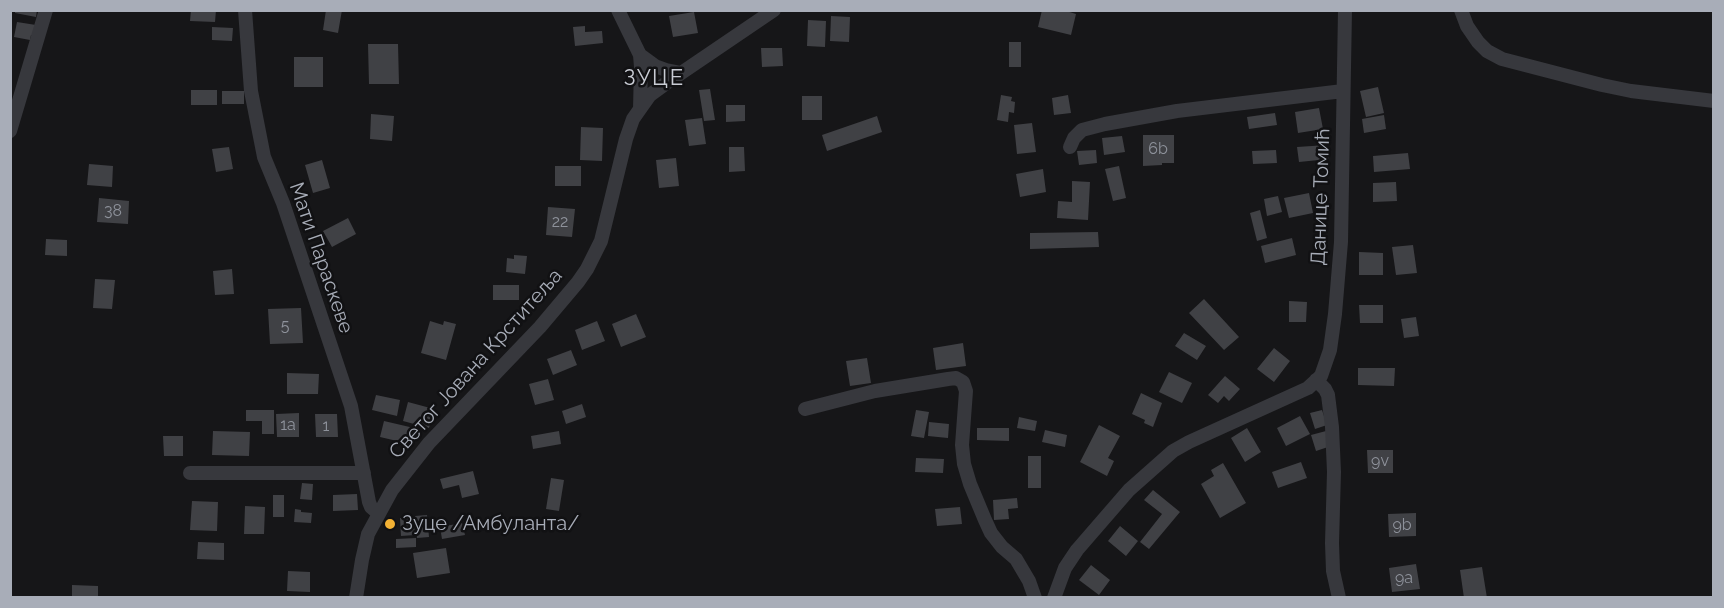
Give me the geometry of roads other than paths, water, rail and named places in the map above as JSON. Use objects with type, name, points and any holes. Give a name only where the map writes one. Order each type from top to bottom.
[{"type":"street","points":[[10,130],[46,10]]},
{"type":"street","name":"Мати Параскеве","points":[[245,10],[251,91],[264,157],[283,203],[351,406],[369,502],[378,513]]},
{"type":"street","points":[[618,10],[640,54],[640,109]]},
{"type":"street","name":"Светог Јована Крститеља","points":[[356,597],[368,534],[392,490],[417,457],[540,327],[578,282],[586,269],[601,241],[626,139],[633,119],[640,109],[650,95],[774,10]]},
{"type":"street","name":"Данице Томић","points":[[1316,380],[1321,376],[1330,350],[1341,242],[1345,10]]},
{"type":"street","points":[[1461,10],[1467,26],[1478,42],[1487,51],[1502,59],[1631,91],[1713,101]]},
{"type":"street","points":[[640,54],[655,66],[681,73]]},
{"type":"street","points":[[1070,147],[1074,138],[1082,130],[1105,124],[1177,111],[1343,91]]},
{"type":"street","points":[[805,409],[875,391],[956,378],[963,382],[966,391],[962,445],[964,464],[970,484],[992,533],[1002,547],[1016,559],[1029,580],[1035,597]]},
{"type":"street","points":[[1054,597],[1065,568],[1077,550],[1113,507],[1173,451],[1308,388],[1316,380],[1328,396],[1332,427],[1334,472],[1332,543],[1335,581],[1339,597]]},
{"type":"street","points":[[190,473],[364,473]]},
{"type":"place","name":"Зуце /Амбуланта/","points":[[390,524]]},
{"type":"district","name":"ЗУЦЕ","points":[[654,78]]}]
